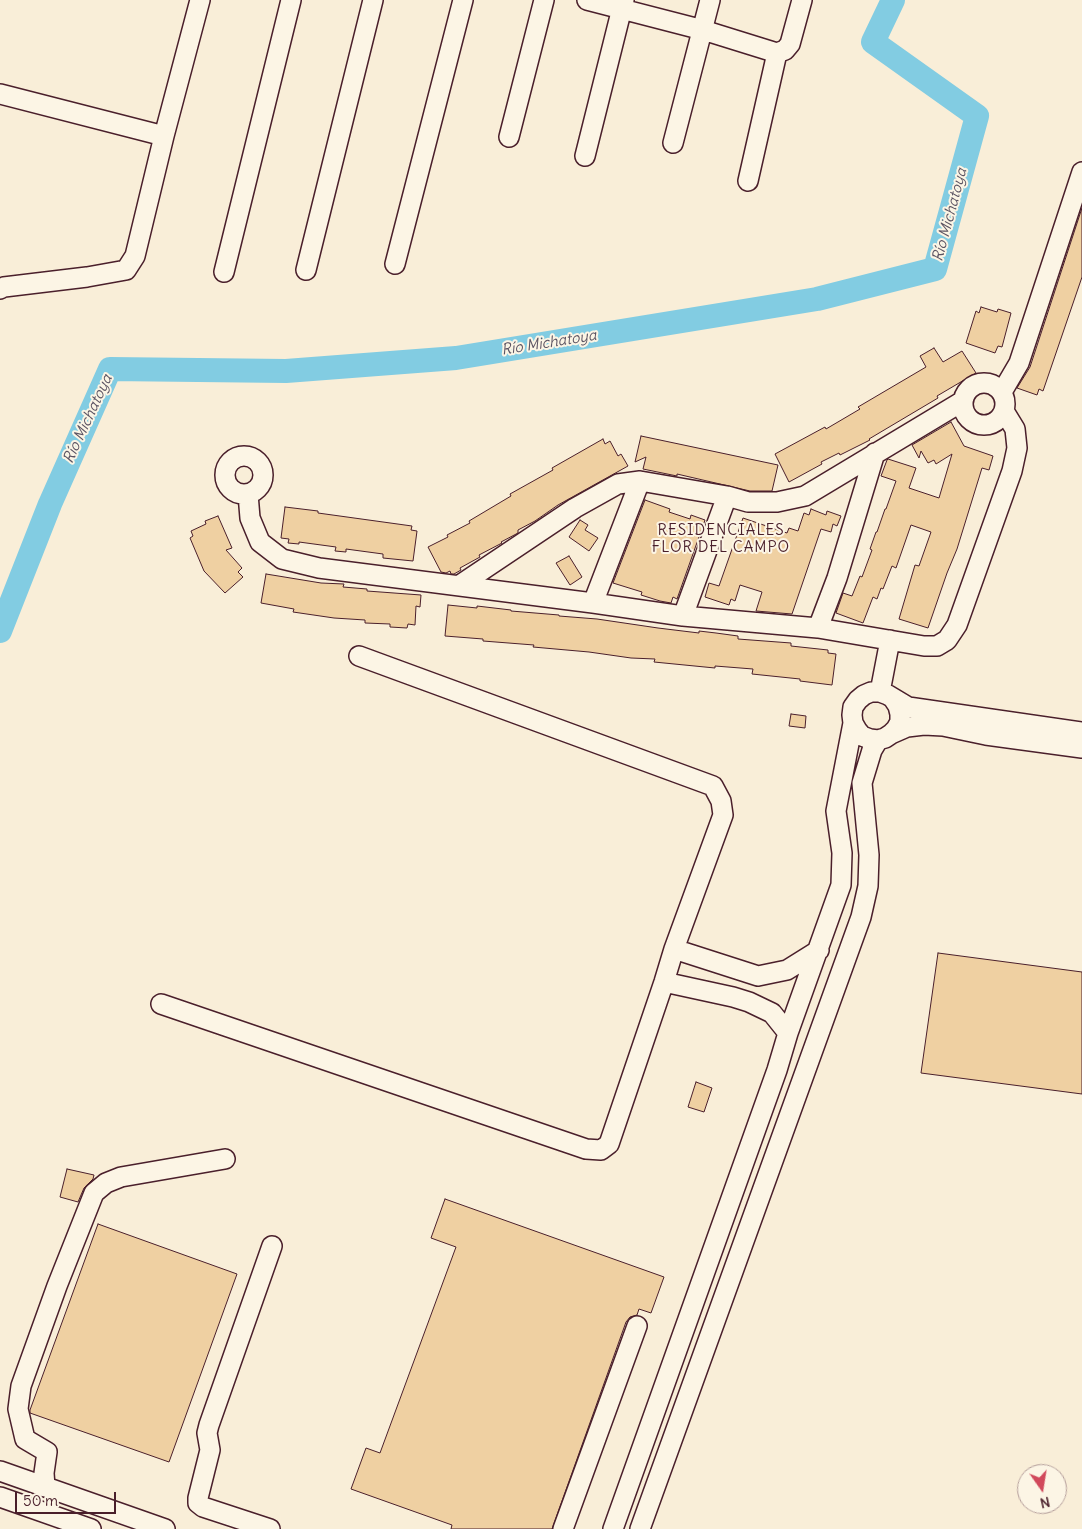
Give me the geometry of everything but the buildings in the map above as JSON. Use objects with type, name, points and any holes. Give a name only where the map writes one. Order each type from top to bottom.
[{"type":"street","points":[[0,289],[126,270],[136,256],[164,136],[200,0]]},
{"type":"street","points":[[224,272],[291,0]]},
{"type":"street","points":[[306,270],[373,0]]},
{"type":"street","points":[[395,264],[463,0]]},
{"type":"street","points":[[509,137],[544,0]]},
{"type":"street","points":[[587,0],[623,5],[777,52],[784,50],[790,44],[802,0]]},
{"type":"street","points":[[673,144],[710,0]]},
{"type":"street","points":[[585,156],[623,5]]},
{"type":"street","points":[[748,181],[777,52]]},
{"type":"street","points":[[0,94],[164,136]]},
{"type":"street","points":[[1002,392],[1019,362],[1082,172]]},
{"type":"street","points":[[979,384],[991,384],[1002,392],[1006,404],[1004,411],[996,421],[990,424],[976,423],[966,414],[964,401],[968,390],[979,384]]},
{"type":"street","points":[[460,585],[575,508],[618,484],[640,481],[727,496],[748,502],[777,502],[805,496],[964,401]]},
{"type":"street","points":[[248,494],[250,518],[260,542],[282,559],[319,568],[460,585],[683,616],[818,628],[937,646],[947,640],[957,625],[1012,471],[1017,448],[1015,429],[1004,411]]},
{"type":"street","points":[[818,628],[837,578],[875,453]]},
{"type":"street","points":[[593,603],[640,481]]},
{"type":"street","points":[[683,616],[727,496]]},
{"type":"street","points":[[887,696],[890,640]]},
{"type":"street","points":[[161,1004],[586,1150],[600,1150],[609,1144],[674,949],[723,815],[721,801],[713,786],[359,656]]},
{"type":"street","points":[[613,1529],[774,1079],[788,1033],[841,885],[842,852],[836,811],[853,723],[852,715],[858,700],[872,692],[887,696],[908,707],[1082,732]]},
{"type":"street","points":[[640,1529],[861,917],[868,886],[869,855],[862,783],[872,750],[884,737],[896,729],[900,722],[898,706],[887,696]]},
{"type":"street","points":[[853,723],[862,736],[870,739],[884,737],[907,727],[924,725],[943,726],[986,735],[1082,748]]},
{"type":"street","points":[[674,949],[758,976],[787,970],[819,950]]},
{"type":"street","points":[[749,1002],[758,976]]},
{"type":"street","points":[[664,982],[749,1002],[772,1012],[788,1033]]},
{"type":"street","points":[[45,1487],[44,1472],[47,1452],[25,1439],[18,1409],[21,1386],[94,1193],[106,1183],[121,1177],[226,1159]]},
{"type":"street","points":[[270,1529],[231,1523],[203,1507],[198,1503],[198,1498],[210,1450],[207,1433],[209,1425],[272,1246]]},
{"type":"street","points":[[563,1529],[637,1326]]},
{"type":"street","points":[[0,1471],[165,1529]]},
{"type":"street","points":[[0,1497],[92,1529]]},
{"type":"waterway","name":"Río Michatoya","points":[[0,631],[50,504],[110,369],[286,371],[456,358],[817,299],[935,269],[977,116],[873,42],[893,0]]},
{"type":"district","name":"RESIDENCIALES FLOR DEL CAMPO","points":[[721,540]]}]
